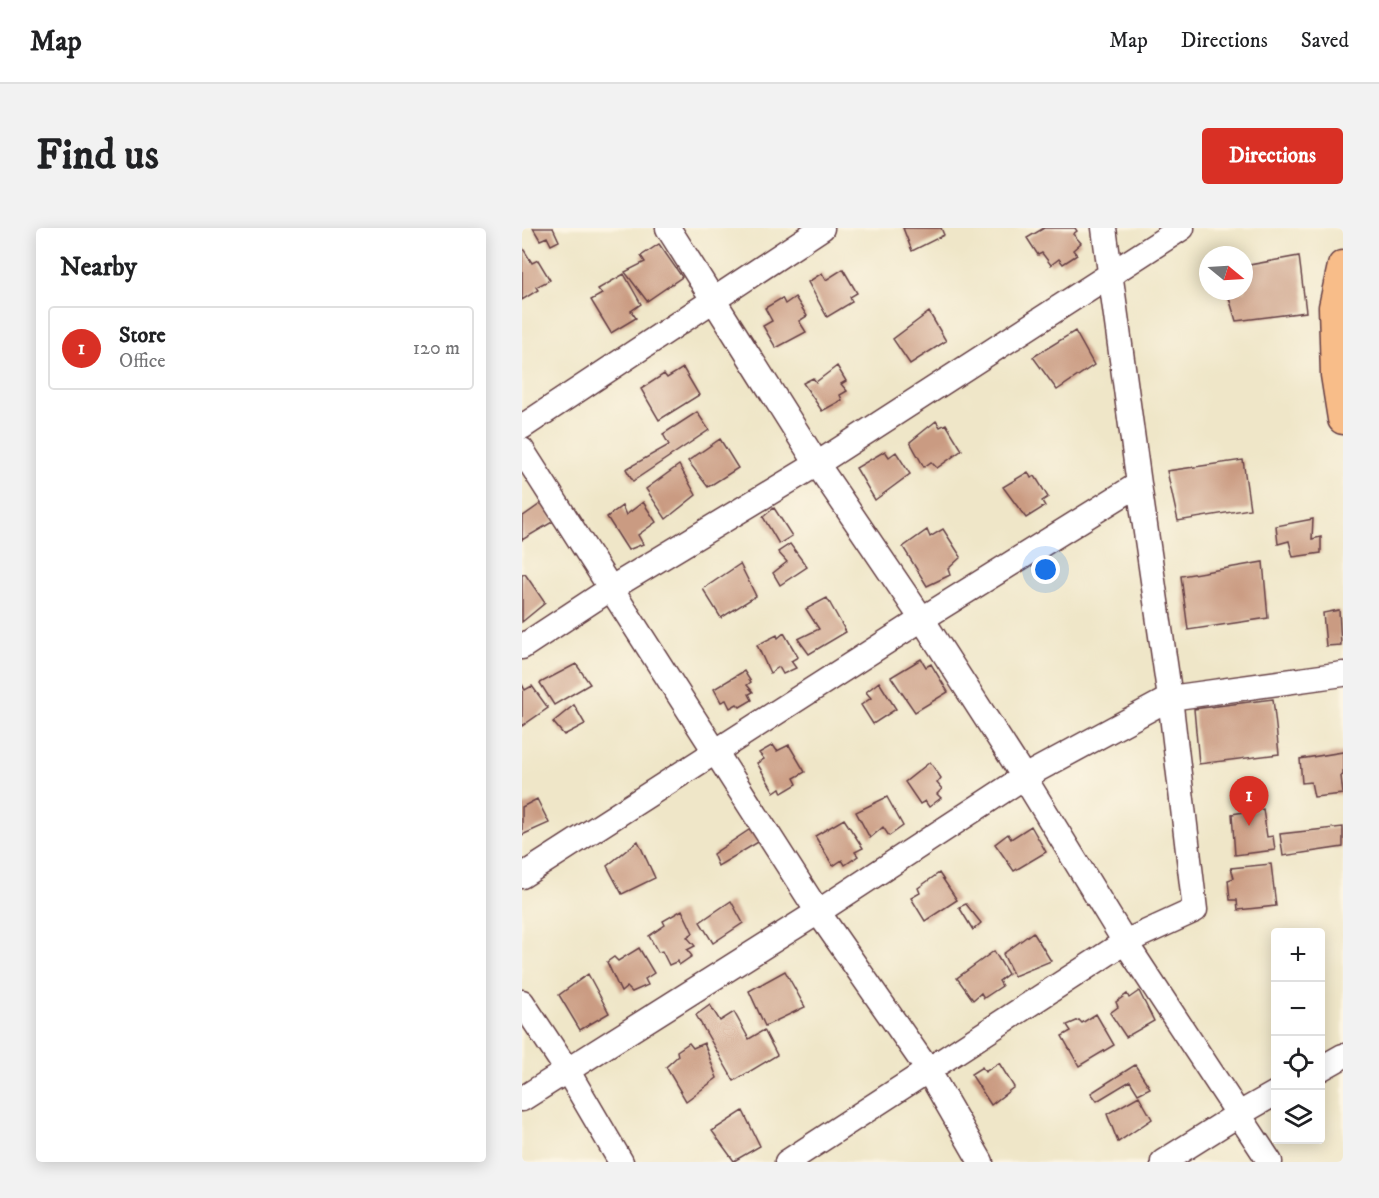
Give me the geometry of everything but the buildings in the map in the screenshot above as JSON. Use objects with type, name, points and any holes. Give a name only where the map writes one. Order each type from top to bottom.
[{"type":"main road","points":[[1343,266],[1334,307],[1336,375],[1343,419]]},
{"type":"street","points":[[668,228],[817,464],[922,619],[1024,777],[1125,942],[1270,1162]]},
{"type":"street","points":[[522,427],[822,228]]},
{"type":"street","points":[[787,1162],[1125,942],[1195,910],[1170,698],[1104,228]]},
{"type":"street","points":[[522,647],[610,589],[817,464],[1182,228]]},
{"type":"street","points":[[522,450],[818,912],[928,1070],[981,1162]]},
{"type":"street","points":[[522,876],[922,619],[1139,484]]},
{"type":"street","points":[[522,1099],[818,912],[1024,777],[1170,698],[1343,675]]},
{"type":"street","points":[[522,1002],[567,1070],[621,1162]]},
{"type":"street","points":[[1325,1066],[1343,1056]]},
{"type":"street","points":[[1163,1162],[1271,1095]]},
{"type":"place","name":"Store","points":[[1249,826]]}]
